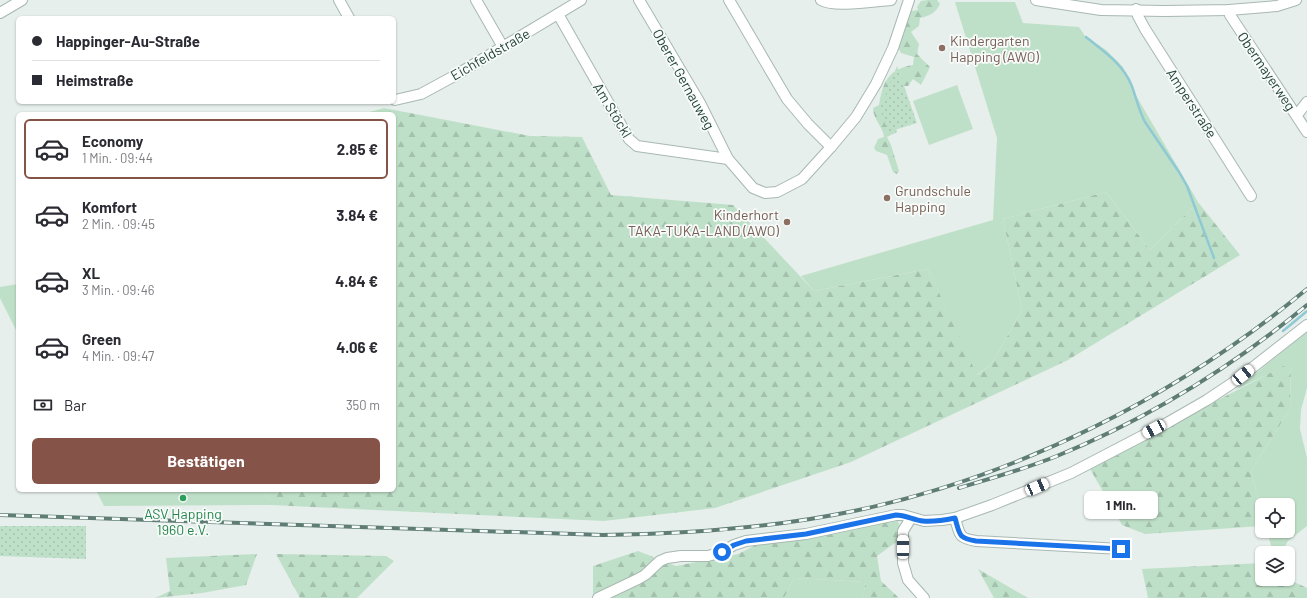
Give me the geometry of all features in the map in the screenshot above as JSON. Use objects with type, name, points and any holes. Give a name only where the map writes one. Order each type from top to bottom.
[{"type":"street","points":[[0,13],[22,0]]},
{"type":"street","points":[[339,0],[348,16]]},
{"type":"street","points":[[476,0],[503,46]]},
{"type":"street","name":"Eichfeldstraße","points":[[396,100],[421,94],[558,14],[570,3],[581,0]]},
{"type":"street","name":"Oberer Gernauweg","points":[[639,0],[700,103],[728,159],[754,188],[765,193],[777,192],[802,179],[832,147],[856,117],[876,84],[893,48],[909,0]]},
{"type":"street","points":[[729,0],[787,98],[808,124],[832,147]]},
{"type":"street","points":[[821,0],[823,2],[838,4],[891,0]]},
{"type":"street","points":[[1036,0],[1101,10],[1165,11],[1229,10],[1277,6],[1296,0]]},
{"type":"street","name":"Amperstraße","points":[[1136,10],[1145,29],[1251,196]]},
{"type":"street","name":"Obermayerweg","points":[[1229,10],[1230,15],[1307,132]]},
{"type":"street","name":"Am Stöckl","points":[[558,14],[629,139],[637,146],[728,159]]},
{"type":"street","points":[[1296,115],[1307,102]]},
{"type":"street","points":[[598,598],[638,579],[660,562],[673,557],[708,556],[722,552],[734,545],[746,541],[806,534],[896,515],[903,515],[924,521],[955,518],[992,504],[1071,473],[1167,423],[1207,400],[1234,382],[1307,326]]},
{"type":"street","points":[[910,518],[903,531],[903,563],[908,580],[924,598]]},
{"type":"street","points":[[955,518],[959,533],[966,539],[984,542],[1121,549]]},
{"type":"green space","points":[[937,0],[940,4],[932,14],[920,18],[919,26],[911,32],[919,44],[917,54],[930,67],[921,85],[913,79],[908,86],[898,86],[893,117],[897,132],[887,137],[899,171],[897,174],[893,172],[887,155],[876,151],[874,148],[878,139],[884,137],[873,112],[873,108],[879,105],[882,90],[892,73],[913,65],[914,57],[901,53],[897,45],[911,11],[918,10],[917,7],[921,1]]},
{"type":"green space","points":[[955,2],[1015,2],[1023,23],[1079,27],[1085,36],[1106,50],[1123,67],[1134,92],[1198,202],[1150,250],[1106,192],[1003,219],[1022,310],[991,365],[976,375],[928,269],[814,291],[801,276],[993,220],[997,138]]},
{"type":"green space","points":[[897,66],[917,123],[888,132],[880,109]]},
{"type":"green space","points":[[957,85],[973,129],[929,145],[913,101]]},
{"type":"green space","points":[[384,108],[530,136],[582,137],[611,195],[733,205],[814,291],[928,269],[977,375],[991,365],[1022,310],[1003,219],[1106,192],[1150,250],[1198,202],[1240,255],[1068,360],[851,462],[715,508],[604,521],[271,505],[265,492],[396,492],[396,112],[369,112]]},
{"type":"green space","points":[[16,284],[16,330],[0,298],[0,287]]},
{"type":"green space","points":[[1307,332],[1307,388],[1301,410],[1300,429],[1307,458],[1307,526],[1295,535],[1295,498],[1258,498],[1251,471],[1290,409],[1291,363],[1235,390]]},
{"type":"green space","points":[[1291,362],[1290,409],[1251,471],[1258,498],[1255,498],[1255,526],[1145,534],[1122,525],[1089,467]]},
{"type":"green space","name":"ASV Happing 1960 e.V.","points":[[97,492],[265,492],[271,505],[104,506]]},
{"type":"green space","points":[[898,519],[900,529],[899,540],[877,556],[881,581],[899,598],[862,598],[866,582],[794,578],[784,598],[593,598],[593,566],[638,551],[676,566],[738,554],[756,545]]},
{"type":"green space","points":[[0,526],[86,526],[86,559],[0,556]]},
{"type":"green space","points":[[1269,538],[1292,538],[1285,546],[1271,546]]},
{"type":"green space","points":[[257,554],[246,585],[202,593],[155,598],[170,591],[166,558]]},
{"type":"green space","points":[[276,554],[386,556],[394,561],[357,598],[300,598]]},
{"type":"green space","points":[[1255,563],[1255,586],[1295,586],[1295,582],[1307,588],[1307,598],[1148,598],[1142,569]]},
{"type":"green space","points":[[978,569],[1028,598],[994,598]]},
{"type":"green space","points":[[794,578],[866,582],[862,598],[784,598]]},
{"type":"waterway","points":[[1086,37],[1117,63],[1127,76],[1145,122],[1187,186],[1214,258]]},
{"type":"waterway","points":[[1283,331],[1307,311]]},
{"type":"railway","points":[[0,515],[603,535],[730,529],[823,517],[916,496],[977,477],[1036,454],[1094,427],[1150,397],[1205,364],[1257,328],[1307,289]]},
{"type":"railway","points":[[959,488],[1045,461],[1123,426],[1188,390],[1219,370],[1249,350],[1307,305]]},
{"type":"place","name":"Kindergarten Happing (AWO)","points":[[942,48]]},
{"type":"place","name":"Grundschule Happing","points":[[887,198]]},
{"type":"place","name":"Kinderhort TAKA-TUKA-LAND (AWO)","points":[[787,222]]},
{"type":"place","name":"ASV Happing 1960 e.V.","points":[[183,498]]},
{"type":"route","points":[[722,552],[740,542],[806,534],[896,515],[903,515],[924,521],[955,518],[959,533],[962,537],[976,541],[1121,549]]}]
